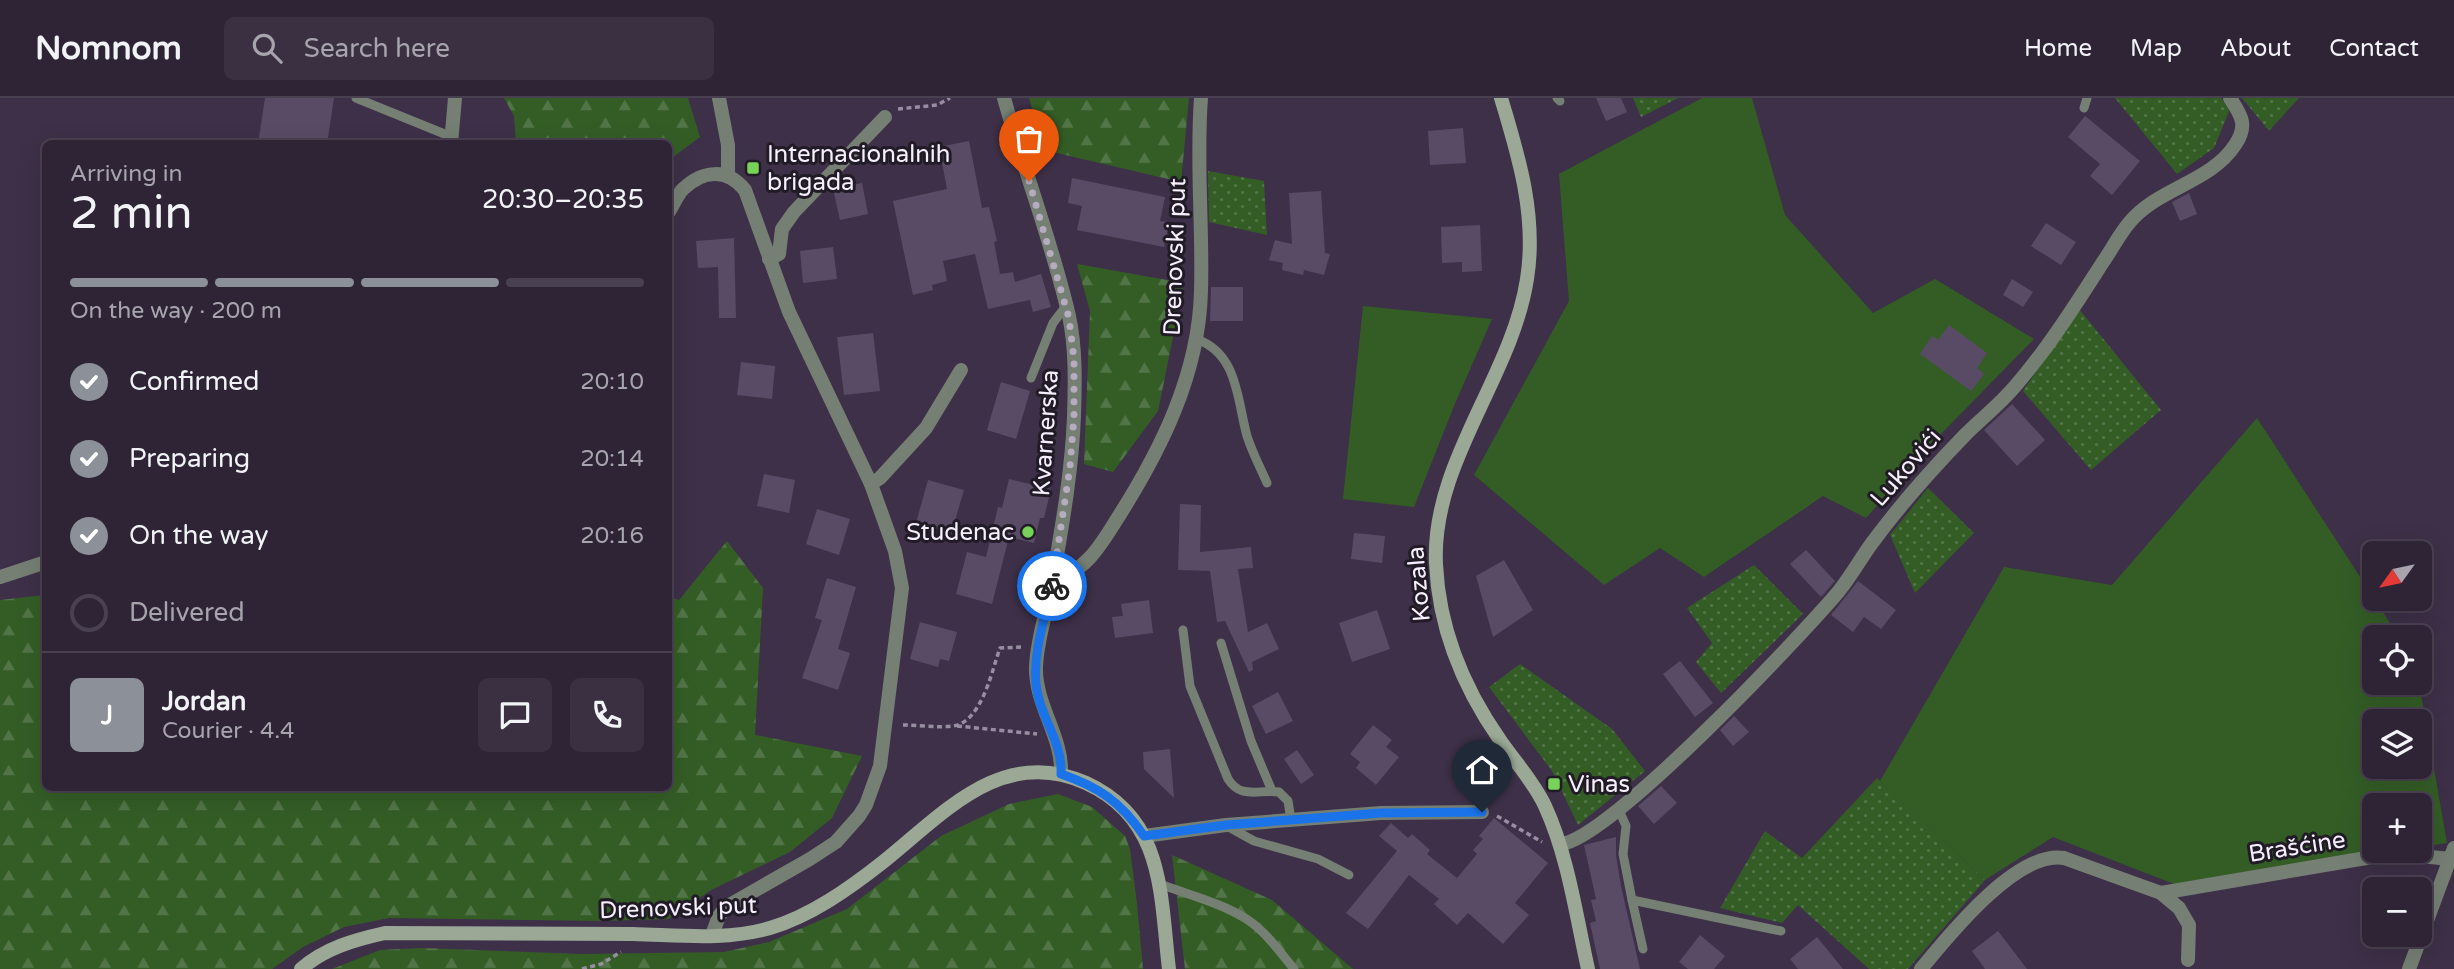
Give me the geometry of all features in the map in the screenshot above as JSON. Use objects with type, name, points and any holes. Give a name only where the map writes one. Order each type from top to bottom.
[{"type":"main road","name":"Kozala","points":[[1501,98],[1520,167],[1531,227],[1527,282],[1505,349],[1442,503],[1436,564],[1446,631],[1467,688],[1483,716],[1543,802],[1560,844],[1588,969]]},
{"type":"main road","name":"Drenovski put","points":[[301,969],[343,943],[385,933],[712,935],[768,928],[812,909],[846,890],[960,799],[989,782],[1011,774],[1061,774]]},
{"type":"main road","points":[[1061,774],[1097,788],[1131,818],[1144,836],[1155,859],[1160,884],[1168,969]]},
{"type":"street","points":[[452,140],[455,98]]},
{"type":"street","points":[[719,98],[728,145],[728,175]]},
{"type":"street","name":"Kvarnerska","points":[[1004,98],[1066,306],[1074,359],[1074,416],[1070,467],[1053,578],[1038,645],[1036,684],[1062,764],[1061,774]]},
{"type":"street","name":"Drenovski put","points":[[1053,578],[1068,575],[1083,565],[1104,540],[1168,429],[1191,366],[1201,294],[1202,98]]},
{"type":"street","name":"Lukovići","points":[[1560,844],[1570,843],[1619,810],[1695,742],[1840,589],[1911,493],[2010,392],[2042,353],[2129,222],[2155,201],[2208,171],[2233,148],[2243,129],[2244,120],[2231,98]]},
{"type":"street","points":[[769,259],[779,254],[782,229],[786,221],[885,117]]},
{"type":"street","points":[[672,207],[681,190],[704,174],[728,175],[745,190],[803,344],[871,484],[897,558],[902,588],[880,766],[876,781],[859,816],[836,842],[782,876],[736,899],[719,916],[712,935]]},
{"type":"street","points":[[871,484],[880,478],[926,428],[961,370]]},
{"type":"street","points":[[0,577],[42,563]]},
{"type":"street","points":[[1144,836],[1226,825],[1381,813],[1482,812]]},
{"type":"street","name":"Brašćine","points":[[2161,894],[2384,855],[2452,853],[2409,969]]},
{"type":"street","points":[[1921,969],[1965,918],[2022,868],[2051,856],[2064,858],[2161,894],[2179,908],[2189,925],[2188,960]]},
{"type":"lane","points":[[356,98],[452,140]]},
{"type":"lane","points":[[2084,108],[2087,98]]},
{"type":"lane","points":[[1031,378],[1053,323],[1066,306]]},
{"type":"lane","points":[[1196,339],[1209,343],[1227,363],[1240,400],[1247,437],[1267,483]]},
{"type":"lane","points":[[1182,630],[1190,686],[1228,779],[1242,792],[1272,791],[1285,796],[1291,809],[1292,820]]},
{"type":"lane","points":[[1221,643],[1251,741],[1272,791]]},
{"type":"lane","points":[[1619,810],[1626,826],[1623,854],[1643,950]]},
{"type":"lane","points":[[1226,825],[1254,841],[1318,859],[1349,875]]},
{"type":"lane","points":[[1160,884],[1249,920],[1294,969]]},
{"type":"lane","points":[[1632,900],[1782,931]]},
{"type":"path","points":[[885,117],[892,110],[937,105],[950,98]]},
{"type":"path","points":[[955,726],[974,713],[979,705],[999,648],[1025,647]]},
{"type":"path","points":[[909,725],[955,726],[1053,736]]},
{"type":"path","points":[[1482,812],[1496,815],[1539,842],[1560,844]]},
{"type":"path","points":[[582,969],[601,964],[647,934]]},
{"type":"green space","points":[[504,98],[688,98],[700,137],[672,158],[672,140],[516,140],[514,116]]},
{"type":"green space","points":[[1029,98],[1189,98],[1181,182],[1044,150]]},
{"type":"green space","points":[[1633,98],[1678,98],[1641,117]]},
{"type":"green space","points":[[1702,98],[1752,98],[1785,215],[1873,313],[1935,279],[2034,339],[1940,435],[1866,518],[1823,496],[1704,577],[1660,548],[1604,585],[1474,475],[1569,301],[1559,174]]},
{"type":"green space","points":[[2115,98],[2221,98],[2230,109],[2214,148],[2177,174]]},
{"type":"green space","points":[[2242,98],[2299,98],[2269,131]]},
{"type":"green space","points":[[1208,171],[1264,181],[1267,235],[1209,222]]},
{"type":"green space","points":[[1077,264],[1184,283],[1158,411],[1113,472],[1084,464],[1090,311]]},
{"type":"green space","points":[[1363,306],[1492,319],[1414,507],[1343,499]]},
{"type":"green space","points":[[2079,309],[2161,410],[2091,470],[2023,391]]},
{"type":"green space","points":[[2257,418],[2362,580],[2362,611],[2382,611],[2391,625],[2362,625],[2362,695],[2421,695],[2424,709],[2362,709],[2362,779],[2432,779],[2432,757],[2447,843],[2432,845],[2432,793],[2362,793],[2362,852],[2174,884],[2053,837],[1985,880],[1880,781],[2004,567],[2112,585]]},
{"type":"green space","points":[[1928,488],[1974,533],[1915,593],[1890,535]]},
{"type":"green space","points":[[727,541],[763,588],[755,735],[862,756],[832,818],[790,852],[711,890],[669,919],[600,921],[389,918],[344,927],[303,947],[272,969],[0,969],[0,600],[42,595],[42,791],[672,791],[672,598],[679,600]]},
{"type":"green space","points":[[1754,565],[1803,614],[1721,693],[1696,662],[1712,643],[1687,608]]},
{"type":"green space","points":[[1520,664],[1612,729],[1645,771],[1578,825],[1552,771],[1489,687]]},
{"type":"green space","points":[[1877,778],[1985,880],[1908,969],[1869,969],[1798,905],[1782,923],[1720,908],[1765,831],[1802,858]]},
{"type":"green space","points":[[1058,794],[1092,807],[1125,836],[1130,849],[1143,969],[332,969],[380,950],[422,948],[580,954],[724,952],[769,942],[847,909],[941,836],[1009,804]]},
{"type":"green space","points":[[1172,855],[1272,900],[1353,969],[1185,969]]},
{"type":"building","points":[[265,98],[334,98],[328,140],[259,140]]},
{"type":"building","points":[[1596,98],[1621,98],[1627,112],[1606,121]]},
{"type":"building","points":[[2085,116],[2140,161],[2112,195],[2090,176],[2100,164],[2068,137]]},
{"type":"building","points":[[1463,128],[1466,163],[1430,165],[1428,131]]},
{"type":"building","points":[[969,141],[982,208],[989,207],[997,241],[994,242],[1000,274],[1013,272],[1015,282],[1041,274],[1051,307],[1033,312],[1030,300],[988,309],[975,254],[943,261],[947,281],[932,285],[933,290],[913,295],[893,201],[947,189],[939,147]]},
{"type":"building","points":[[1072,178],[1165,197],[1160,221],[1169,222],[1164,247],[1077,230],[1082,206],[1068,203]]},
{"type":"building","points":[[862,183],[868,214],[840,220],[833,189]]},
{"type":"building","points":[[1321,191],[1325,253],[1330,254],[1324,275],[1304,270],[1303,275],[1282,270],[1283,263],[1269,260],[1275,240],[1292,244],[1289,193]]},
{"type":"building","points":[[2189,193],[2197,214],[2180,221],[2172,202]]},
{"type":"building","points":[[2046,223],[2076,242],[2061,265],[2031,246]]},
{"type":"building","points":[[1480,225],[1482,271],[1462,272],[1462,262],[1442,263],[1441,227]]},
{"type":"building","points":[[734,238],[736,318],[719,318],[718,267],[698,268],[696,241]]},
{"type":"building","points":[[833,247],[837,279],[803,283],[800,251]]},
{"type":"building","points":[[2012,279],[2033,292],[2023,307],[2003,295]]},
{"type":"building","points":[[1211,287],[1243,287],[1243,321],[1210,321]]},
{"type":"building","points":[[1949,325],[1987,353],[1977,368],[1984,374],[1971,391],[1920,354],[1932,336],[1938,340]]},
{"type":"building","points":[[873,333],[880,391],[844,395],[837,337]]},
{"type":"building","points":[[741,362],[775,366],[772,399],[737,395]]},
{"type":"building","points":[[1001,382],[1030,391],[1016,439],[987,430]]},
{"type":"building","points":[[2012,404],[2045,440],[2017,466],[1984,430]]},
{"type":"building","points":[[764,474],[795,480],[789,513],[757,506]]},
{"type":"building","points":[[1009,479],[1051,489],[1034,543],[1009,537],[992,604],[956,594],[967,552],[986,557],[998,507],[1002,508]]},
{"type":"building","points":[[928,480],[964,490],[951,534],[916,523]]},
{"type":"building","points":[[1180,504],[1201,505],[1200,552],[1251,547],[1253,568],[1238,569],[1248,632],[1267,623],[1279,649],[1252,662],[1253,670],[1249,672],[1225,621],[1217,622],[1210,571],[1178,570]]},
{"type":"building","points":[[817,509],[850,519],[839,555],[806,544]]},
{"type":"building","points":[[1354,533],[1385,536],[1382,563],[1351,559]]},
{"type":"building","points":[[1806,550],[1835,581],[1821,597],[1790,564]]},
{"type":"building","points":[[1504,560],[1533,610],[1493,637],[1476,576]]},
{"type":"building","points":[[827,578],[856,587],[838,649],[850,653],[838,690],[802,678],[822,620],[815,618]]},
{"type":"building","points":[[1858,581],[1896,610],[1881,629],[1864,617],[1853,632],[1831,615]]},
{"type":"building","points":[[1149,600],[1153,633],[1115,638],[1112,617],[1123,616],[1121,604]]},
{"type":"building","points":[[1377,610],[1390,649],[1352,662],[1339,623]]},
{"type":"building","points":[[920,622],[957,632],[949,661],[940,659],[938,667],[910,659]]},
{"type":"building","points":[[1680,661],[1713,703],[1695,717],[1663,674]]},
{"type":"building","points":[[1278,692],[1293,721],[1266,734],[1252,706]]},
{"type":"building","points":[[1734,716],[1749,732],[1733,746],[1720,730]]},
{"type":"building","points":[[1373,725],[1392,740],[1386,747],[1399,757],[1376,785],[1356,768],[1360,762],[1350,754]]},
{"type":"building","points":[[1170,749],[1174,798],[1144,769],[1143,752]]},
{"type":"building","points":[[1297,750],[1314,775],[1301,784],[1284,759]]},
{"type":"building","points":[[1661,786],[1677,803],[1654,824],[1638,806]]},
{"type":"building","points":[[1494,818],[1548,863],[1515,903],[1529,915],[1503,944],[1468,913],[1457,925],[1434,904],[1439,899],[1409,875],[1368,929],[1346,913],[1397,851],[1379,836],[1391,823],[1408,838],[1412,834],[1430,850],[1427,854],[1457,878],[1477,854],[1473,850],[1483,839],[1479,836]]},
{"type":"building","points":[[1616,837],[1621,886],[1640,969],[1600,969],[1590,923],[1596,921],[1591,900],[1596,899],[1584,845]]},
{"type":"building","points":[[1998,931],[2027,969],[1985,969],[1972,951]]},
{"type":"building","points":[[1700,935],[1725,956],[1714,969],[1688,969],[1679,962]]},
{"type":"building","points":[[1817,937],[1843,969],[1798,969],[1790,959]]},
{"type":"way so far","points":[[1029,181],[1069,318],[1074,359],[1074,416],[1070,467],[1052,586]]},
{"type":"place","name":"Internacionalnih brigada","points":[[753,168]]},
{"type":"place","name":"Studenac","points":[[1028,532]]},
{"type":"place","name":"Vinas","points":[[1554,784]]},
{"type":"route","points":[[1052,586],[1038,645],[1036,684],[1059,751],[1061,774],[1097,788],[1117,803],[1144,836],[1226,825],[1381,813],[1482,812]]}]
